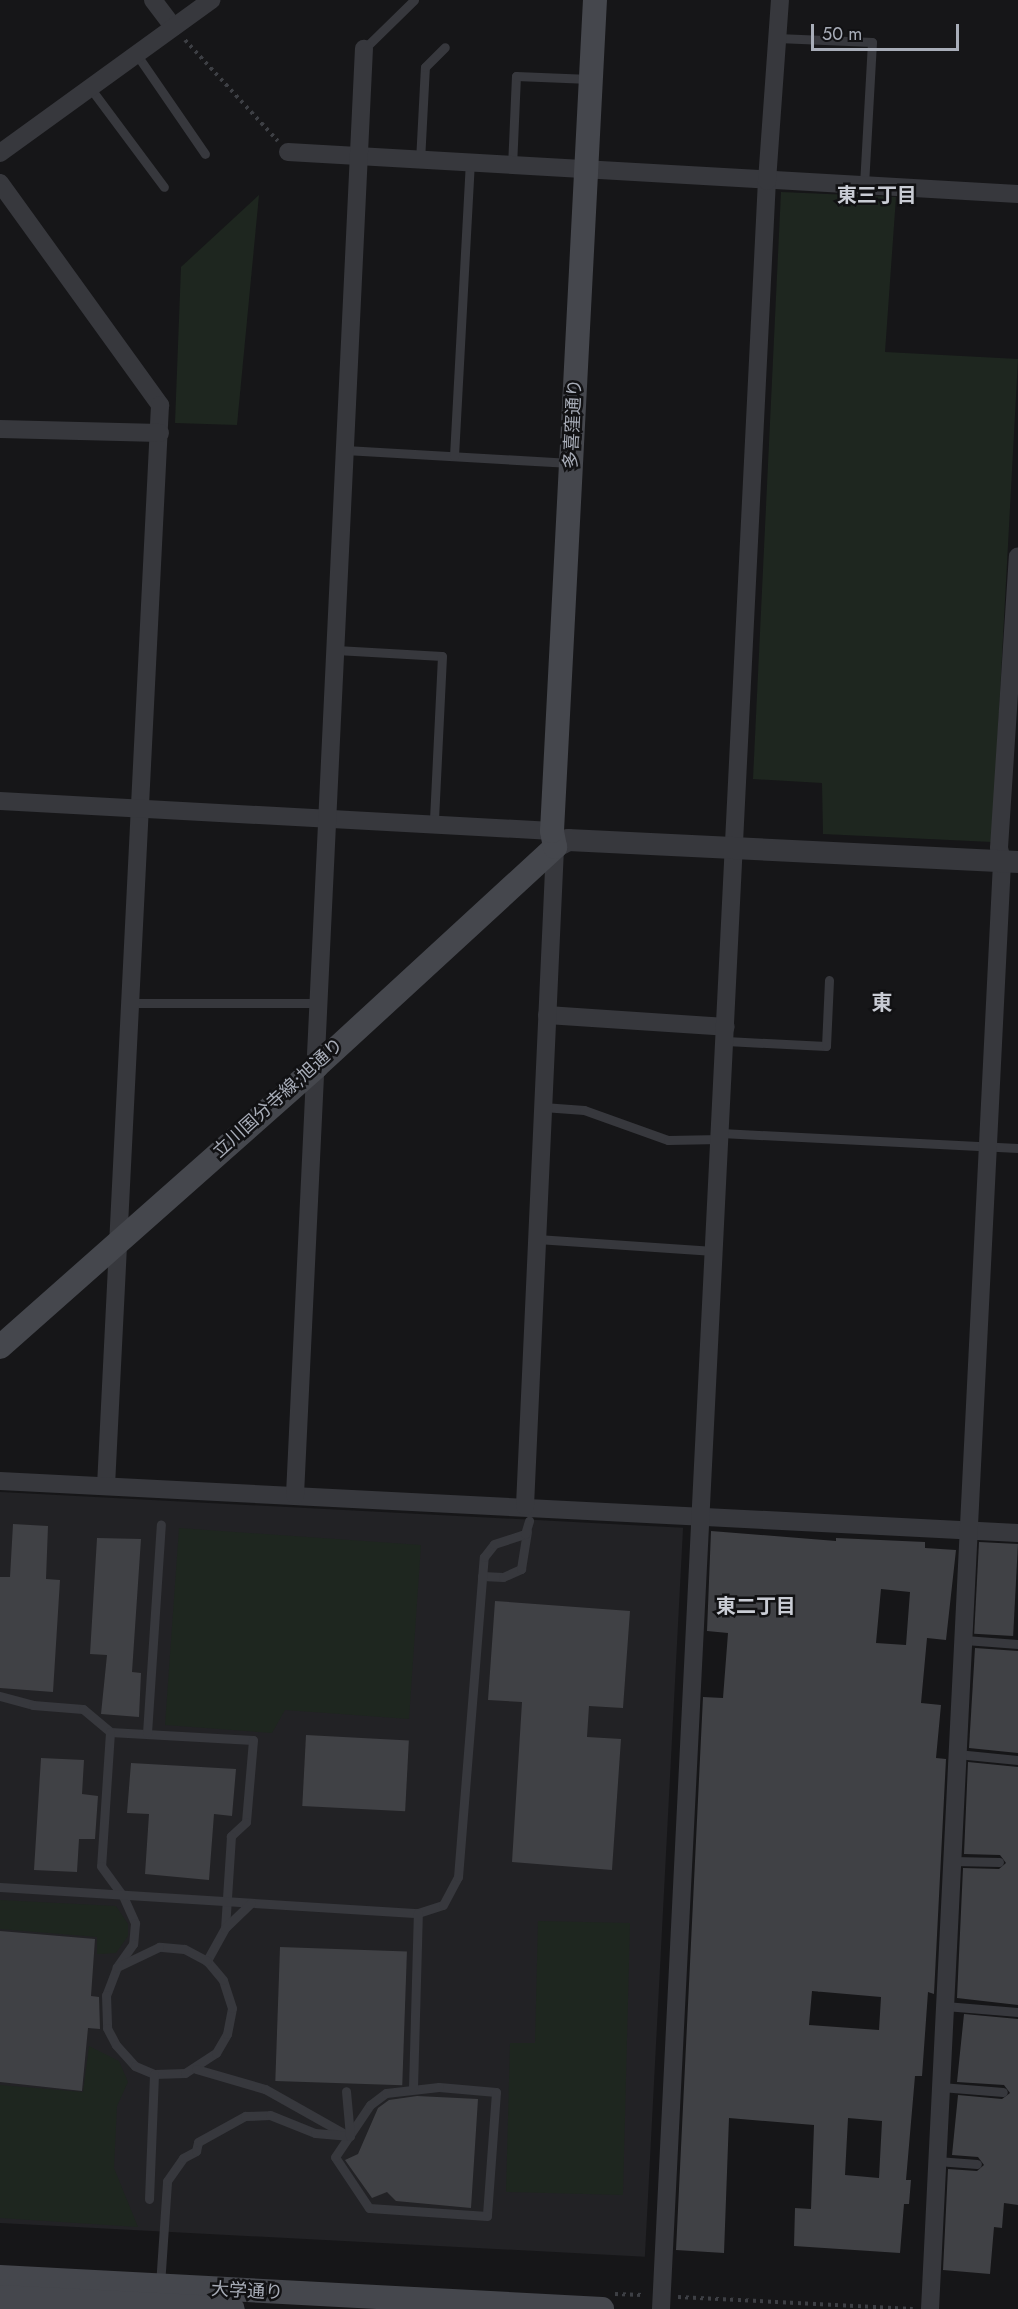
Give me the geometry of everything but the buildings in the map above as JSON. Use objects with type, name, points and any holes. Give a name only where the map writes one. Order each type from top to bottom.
[{"type":"main road","name":"多喜窪通り","points":[[553,839],[595,0]]},
{"type":"main road","name":"立川国分寺線;旭通り","points":[[0,1347],[121,1237],[316,1067],[553,839]]},
{"type":"main road","name":"大学通り","points":[[0,2277],[159,2296],[233,2309]]},
{"type":"main road","name":"大学通り","points":[[0,2297],[159,2296]]},
{"type":"main road","name":"大学通り","points":[[184,2301],[602,2309]]},
{"type":"street","points":[[153,0],[173,27]]},
{"type":"street","points":[[0,153],[211,0]]},
{"type":"street","points":[[666,2303],[699,1518],[726,1034],[767,182],[780,0]]},
{"type":"street","points":[[296,1495],[364,49]]},
{"type":"street","points":[[288,152],[585,172],[1018,194]]},
{"type":"street","points":[[0,183],[160,405],[121,1237],[106,1485]]},
{"type":"street","points":[[0,429],[160,433]]},
{"type":"street","points":[[930,2309],[957,1754],[965,1640],[986,1146],[1010,861],[999,848],[1018,557]]},
{"type":"street","points":[[0,801],[434,822],[568,840],[1010,861]]},
{"type":"street","points":[[527,1519],[553,839]]},
{"type":"street","points":[[547,1016],[726,1034]]},
{"type":"street","points":[[0,1481],[296,1495],[527,1519],[699,1518],[1018,1533]]},
{"type":"lane","points":[[364,49],[414,0]]},
{"type":"lane","points":[[777,38],[872,42],[864,186]]},
{"type":"lane","points":[[420,161],[425,67],[445,47]]},
{"type":"lane","points":[[137,55],[205,154]]},
{"type":"lane","points":[[512,167],[516,76],[590,79]]},
{"type":"lane","points":[[91,89],[164,187]]},
{"type":"lane","points":[[454,456],[470,164]]},
{"type":"lane","points":[[345,450],[571,464]]},
{"type":"lane","points":[[336,650],[442,656],[434,822]]},
{"type":"lane","points":[[726,1034],[826,1046],[829,980]]},
{"type":"lane","points":[[132,1003],[319,1003]]},
{"type":"lane","points":[[543,1107],[584,1110],[668,1140],[720,1136],[1018,1148]]},
{"type":"lane","points":[[537,1239],[714,1251]]},
{"type":"lane","points":[[0,1887],[418,1913],[443,1905],[458,1877],[484,1557],[494,1544],[520,1537],[527,1519]]},
{"type":"lane","points":[[482,1576],[503,1577],[522,1569],[527,1519]]},
{"type":"lane","points":[[147,1733],[161,1524]]},
{"type":"lane","points":[[965,1640],[1018,1644]]},
{"type":"lane","points":[[0,1696],[33,1705],[83,1708],[110,1732],[253,1740],[246,1822],[231,1836],[225,1928]]},
{"type":"lane","points":[[110,1732],[101,1866],[123,1896],[135,1923],[133,1944],[117,1967],[106,1995],[107,2028],[116,2045],[135,2066],[154,2074],[178,2074],[196,2069],[223,2044],[231,2019],[229,1994],[207,1961],[184,1949],[159,1947],[117,1967]]},
{"type":"lane","points":[[957,1754],[1018,1760]]},
{"type":"lane","points":[[953,1861],[999,1863]]},
{"type":"lane","points":[[207,1961],[225,1928],[251,1904]]},
{"type":"lane","points":[[413,2088],[418,1913]]},
{"type":"lane","points":[[945,2006],[1018,2012]]},
{"type":"lane","points":[[196,2069],[265,2089],[350,2136]]},
{"type":"lane","points":[[149,2199],[154,2074]]},
{"type":"lane","points":[[941,2086],[1003,2092]]},
{"type":"lane","points":[[413,2088],[496,2092],[487,2216],[369,2208],[335,2157],[350,2136],[370,2105],[386,2093],[413,2088]]},
{"type":"lane","points":[[346,2091],[350,2136]]},
{"type":"lane","points":[[159,2296],[167,2181],[183,2158],[196,2151],[198,2142],[245,2116],[270,2115],[315,2133],[350,2136]]},
{"type":"lane","points":[[937,2161],[977,2164]]},
{"type":"path","points":[[173,27],[288,152]]},
{"type":"path","points":[[666,2303],[917,2309]]},
{"type":"shaded area","points":[[781,192],[896,197],[885,352],[1018,359],[992,842],[823,834],[822,783],[753,779]]},
{"type":"shaded area","points":[[259,195],[237,425],[175,423],[181,267]]},
{"type":"shaded area","points":[[0,1492],[683,1528],[645,2257],[0,2223]]},
{"type":"shaded area","points":[[179,1528],[421,1545],[409,1719],[285,1710],[272,1733],[165,1725]]},
{"type":"shaded area","points":[[0,1900],[116,1906],[128,1924],[128,1936],[116,1953],[97,1954],[97,1937],[0,1929]]},
{"type":"shaded area","points":[[538,1921],[630,1923],[623,2195],[506,2192],[510,2043],[535,2043]]},
{"type":"shaded area","points":[[89,2046],[119,2061],[128,2082],[117,2106],[114,2168],[138,2227],[0,2218],[0,2085],[83,2092]]},
{"type":"district","name":"東三丁目","points":[[877,195]]},
{"type":"district","name":"東","points":[[882,1003]]},
{"type":"district","name":"東二丁目","points":[[756,1606]]}]
